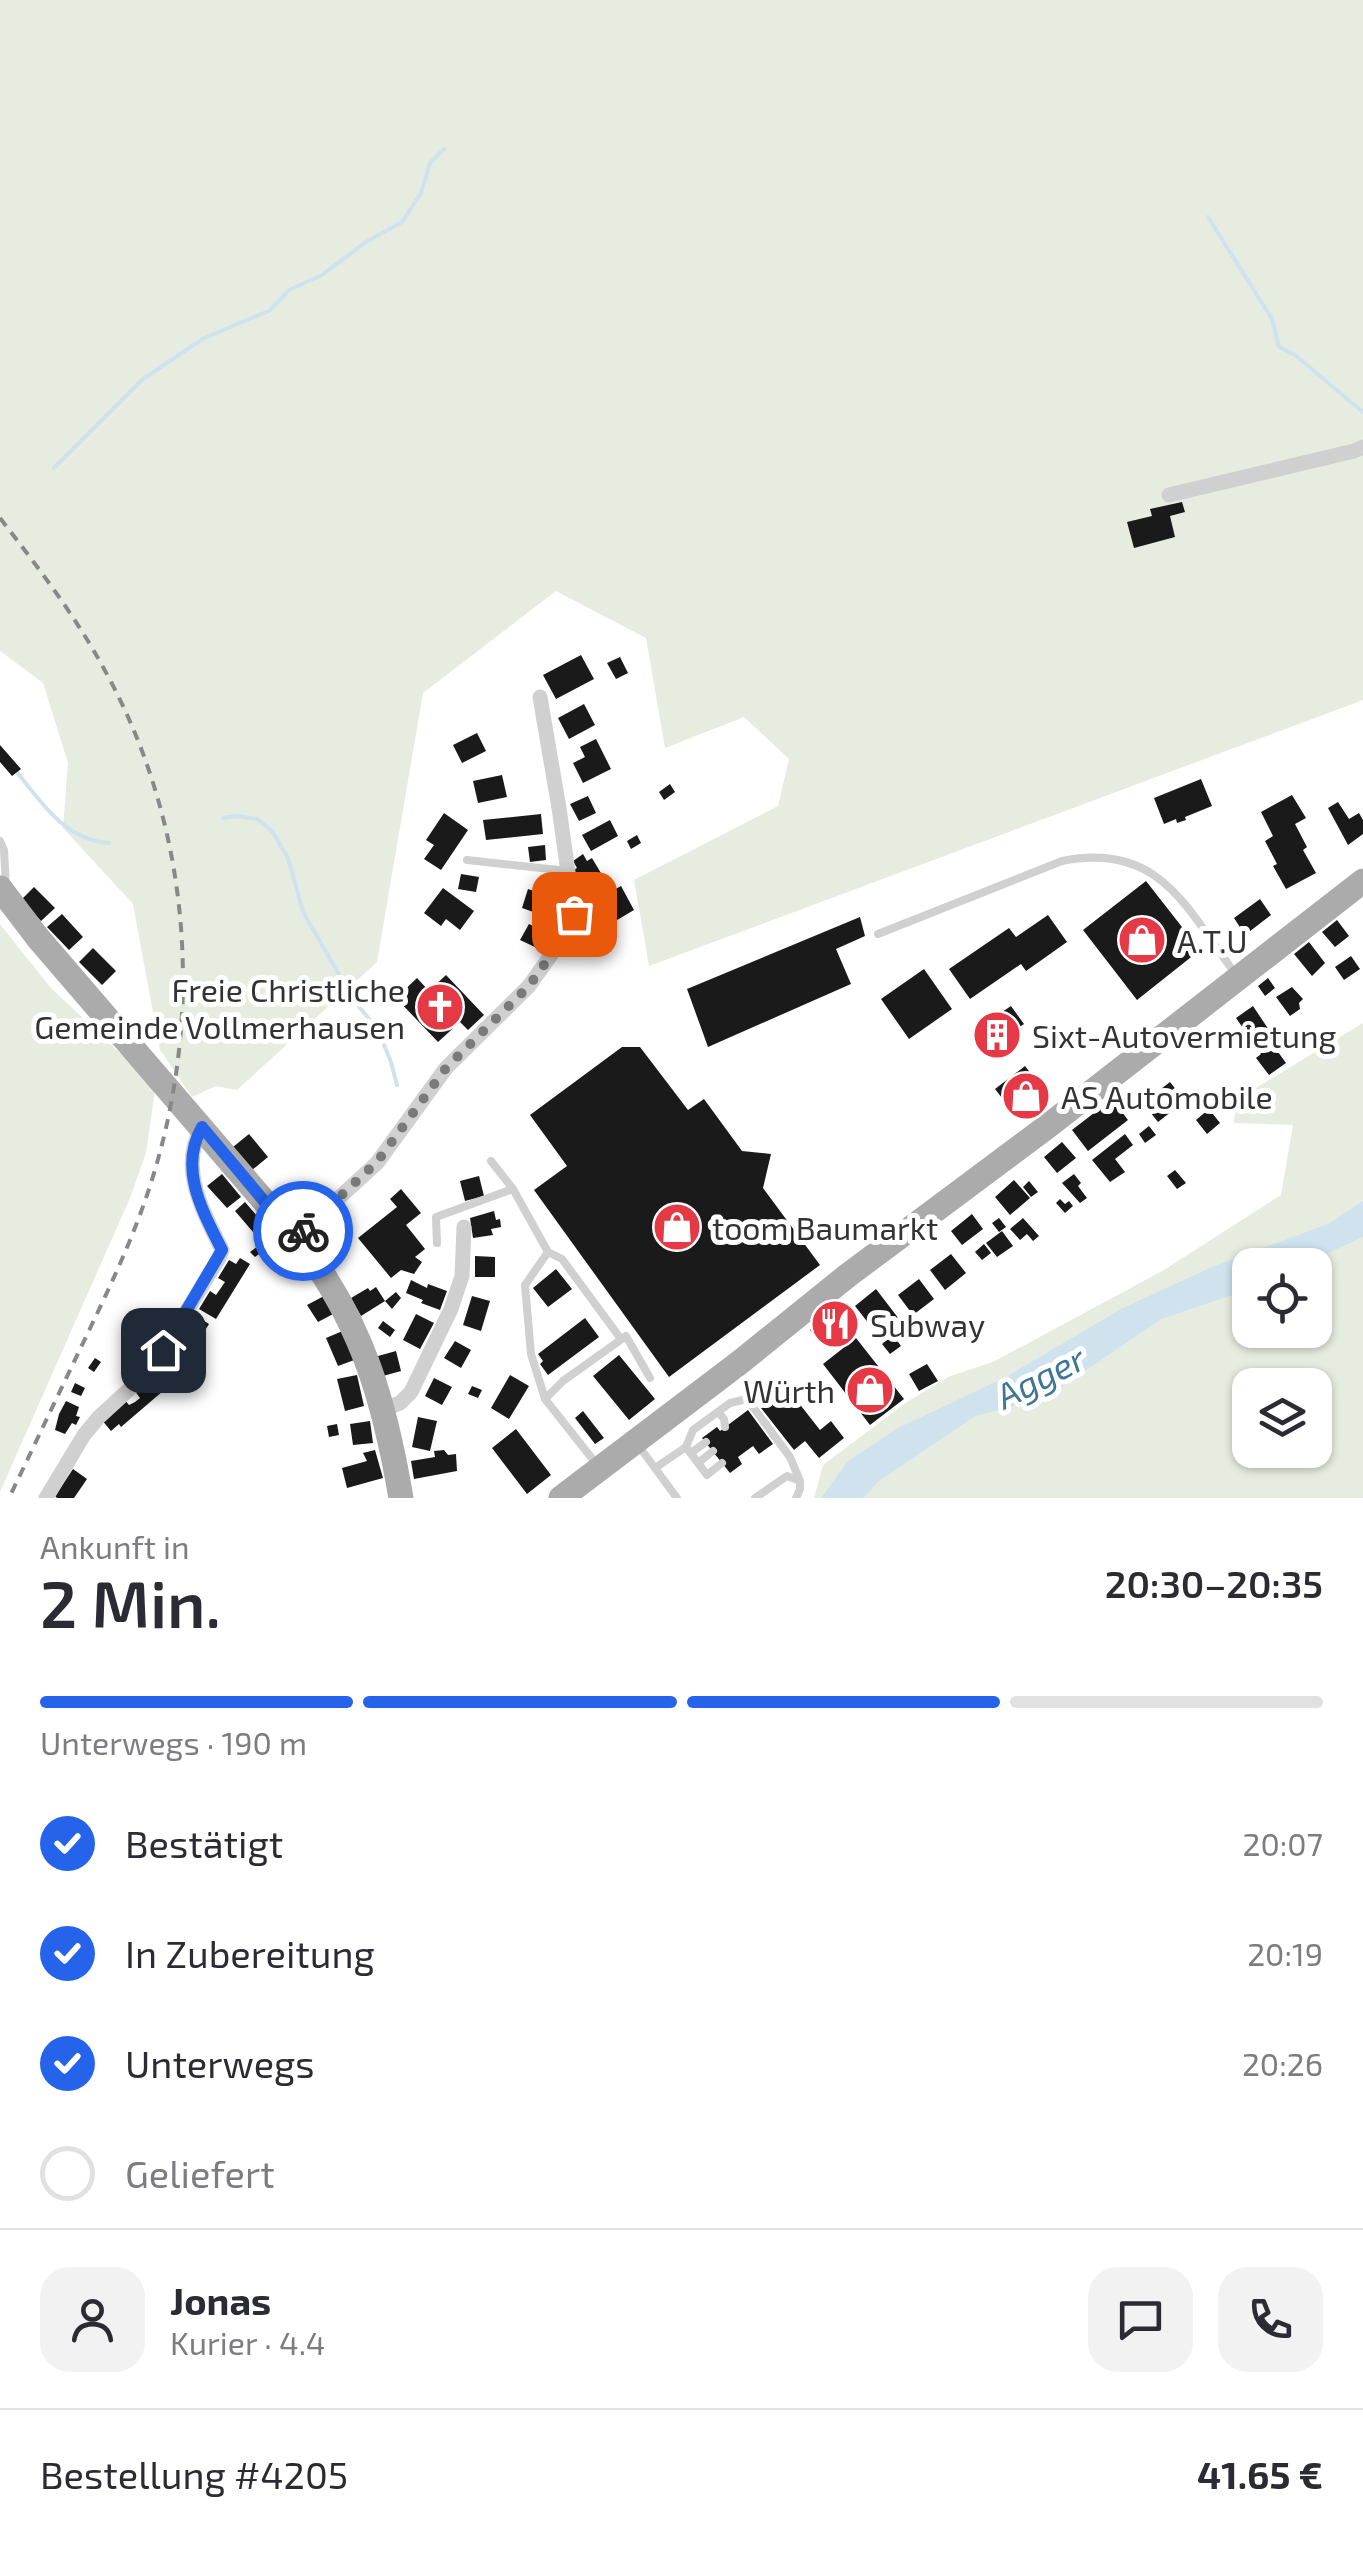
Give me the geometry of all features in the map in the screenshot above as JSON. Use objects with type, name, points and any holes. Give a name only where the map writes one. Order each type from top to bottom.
[{"type":"main road","points":[[562,1498],[1363,881]]},
{"type":"main road","points":[[3,892],[326,1277],[354,1326],[369,1364],[401,1498]]},
{"type":"street","points":[[1169,495],[1363,447]]},
{"type":"street","points":[[295,1238],[377,1162],[446,1068],[529,986],[574,914],[540,696]]},
{"type":"street","points":[[46,1498],[84,1435],[147,1372],[163,1350],[222,1250],[196,1194],[190,1169],[195,1138],[202,1127]]},
{"type":"street","points":[[382,1410],[411,1392],[451,1309],[462,1276],[464,1228]]},
{"type":"lane","points":[[0,841],[4,850],[3,892]]},
{"type":"lane","points":[[878,934],[1062,861],[1101,857],[1153,873],[1168,885],[1238,977]]},
{"type":"lane","points":[[467,860],[568,871]]},
{"type":"lane","points":[[491,1162],[514,1190],[548,1252],[562,1259],[621,1340]]},
{"type":"lane","points":[[437,1243],[436,1217],[514,1190]]},
{"type":"lane","points":[[548,1252],[525,1286],[531,1354],[546,1399],[600,1470]]},
{"type":"lane","points":[[546,1399],[564,1380],[626,1336],[650,1378]]},
{"type":"lane","points":[[688,1450],[693,1430],[730,1403],[747,1399],[790,1456],[800,1481],[796,1498]]},
{"type":"lane","points":[[718,1412],[725,1427]]},
{"type":"lane","points":[[636,1442],[677,1498]]},
{"type":"lane","points":[[655,1468],[706,1442]]},
{"type":"lane","points":[[688,1450],[707,1474],[722,1464]]},
{"type":"lane","points":[[698,1462],[713,1452]]},
{"type":"lane","points":[[756,1498],[787,1476],[800,1481]]},
{"type":"shaded area","points":[[0,0],[1363,0],[1363,700],[649,966],[634,880],[778,806],[789,759],[744,717],[665,748],[646,638],[556,591],[423,693],[377,962],[237,1090],[216,1086],[192,1097],[160,1050],[133,904],[63,828],[68,763],[43,683],[0,651]]},
{"type":"shaded area","points":[[0,924],[50,987],[155,1090],[146,1153],[130,1198],[0,1492]]},
{"type":"shaded area","points":[[1363,1023],[1363,1498],[814,1498],[823,1465],[907,1402],[950,1376],[993,1362],[1164,1270],[1281,1195],[1293,1125],[1234,1123],[1236,1100]]},
{"type":"water","points":[[1363,1201],[1363,1237],[1332,1251],[1332,1248],[1263,1248],[1328,1224]]},
{"type":"water","name":"Agger","points":[[1232,1260],[1232,1295],[1161,1319],[1047,1397],[975,1416],[879,1481],[863,1498],[821,1498],[848,1461],[898,1428],[1004,1378],[1121,1309]]},
{"type":"building","points":[[1182,502],[1185,512],[1170,516],[1175,537],[1134,548],[1127,522],[1152,516],[1150,509]]},
{"type":"building","points":[[581,655],[594,679],[556,699],[543,675]]},
{"type":"building","points":[[620,657],[628,673],[616,679],[607,663]]},
{"type":"building","points":[[584,704],[595,725],[569,739],[558,718]]},
{"type":"building","points":[[477,733],[486,751],[462,763],[453,745]]},
{"type":"building","points":[[596,739],[611,769],[583,783],[573,763],[585,757],[580,747]]},
{"type":"building","points":[[0,745],[21,769],[12,776],[0,762]]},
{"type":"building","points":[[502,775],[507,797],[478,803],[473,781]]},
{"type":"building","points":[[1201,779],[1212,806],[1185,817],[1186,820],[1164,824],[1154,798]]},
{"type":"building","points":[[670,784],[675,792],[664,800],[659,792]]},
{"type":"building","points":[[1292,795],[1306,818],[1295,824],[1316,873],[1286,889],[1273,866],[1277,864],[1265,841],[1273,836],[1261,812]]},
{"type":"building","points":[[588,796],[596,813],[579,821],[570,804]]},
{"type":"building","points":[[1338,802],[1349,819],[1359,813],[1363,820],[1363,834],[1348,845],[1328,808]]},
{"type":"building","points":[[444,813],[468,830],[441,870],[424,859],[434,845],[426,840]]},
{"type":"building","points":[[541,814],[543,834],[486,840],[483,820]]},
{"type":"building","points":[[610,820],[618,836],[591,851],[582,835]]},
{"type":"building","points":[[637,835],[641,843],[631,849],[627,841]]},
{"type":"building","points":[[545,845],[546,860],[530,862],[528,847]]},
{"type":"building","points":[[583,854],[587,861],[592,858],[605,880],[583,893],[570,872],[577,868],[573,861]]},
{"type":"building","points":[[461,874],[479,877],[476,892],[458,889]]},
{"type":"building","name":"A.T.U","points":[[1146,881],[1200,950],[1137,1000],[1083,930]]},
{"type":"building","points":[[621,886],[634,910],[585,939],[579,929],[589,924],[580,909]]},
{"type":"building","points":[[34,887],[55,908],[41,921],[21,900]]},
{"type":"building","points":[[443,888],[474,911],[460,930],[446,919],[441,926],[424,913]]},
{"type":"building","points":[[528,889],[545,895],[539,914],[522,908]]},
{"type":"building","points":[[1260,899],[1271,915],[1245,935],[1234,918]]},
{"type":"building","points":[[62,914],[83,937],[69,950],[47,927]]},
{"type":"building","points":[[1048,915],[1067,942],[1026,971],[1021,964],[970,999],[949,969],[1009,928],[1016,937]]},
{"type":"building","points":[[860,917],[865,936],[836,949],[851,984],[708,1047],[687,989]]},
{"type":"building","points":[[1337,920],[1349,936],[1335,947],[1322,932]]},
{"type":"building","points":[[529,924],[545,932],[537,948],[520,940]]},
{"type":"building","points":[[1309,942],[1325,963],[1312,976],[1294,954]]},
{"type":"building","points":[[93,948],[116,971],[102,985],[79,962]]},
{"type":"building","points":[[1351,956],[1360,969],[1344,980],[1335,967]]},
{"type":"building","points":[[924,969],[952,1009],[909,1039],[881,999]]},
{"type":"building","name":"Freie Christliche Gemeinde Vollmerhausen","points":[[446,975],[484,1015],[468,1030],[460,1022],[438,1042],[396,998],[417,978],[429,991]]},
{"type":"building","points":[[1268,978],[1275,988],[1265,996],[1258,986]]},
{"type":"building","points":[[1292,987],[1303,999],[1300,1009],[1290,1016],[1276,997]]},
{"type":"building","name":"Sixt-Autovermietung","points":[[1011,1006],[1024,1024],[992,1045],[977,1022],[987,1015],[990,1020]]},
{"type":"building","points":[[1253,1006],[1286,1063],[1269,1075],[1256,1058],[1261,1054],[1236,1018]]},
{"type":"building","name":"toom Baumarkt","points":[[622,1047],[640,1047],[688,1110],[704,1099],[742,1151],[771,1154],[763,1188],[820,1265],[669,1377],[534,1190],[567,1166],[530,1115]]},
{"type":"building","points":[[1025,1066],[1032,1075],[1025,1081],[1040,1100],[1024,1112],[1016,1102],[1009,1107],[995,1089]]},
{"type":"building","points":[[1170,1082],[1185,1101],[1158,1122],[1143,1103]]},
{"type":"building","points":[[1112,1099],[1128,1120],[1088,1151],[1072,1130]]},
{"type":"building","points":[[1209,1109],[1220,1123],[1207,1134],[1196,1120]]},
{"type":"building","points":[[1149,1126],[1156,1135],[1145,1143],[1139,1134]]},
{"type":"building","points":[[249,1134],[268,1157],[252,1170],[233,1147]]},
{"type":"building","points":[[1125,1134],[1133,1145],[1115,1159],[1125,1172],[1110,1182],[1092,1160]]},
{"type":"building","points":[[1062,1142],[1076,1158],[1057,1173],[1044,1157]]},
{"type":"building","points":[[1175,1170],[1186,1183],[1177,1189],[1167,1176]]},
{"type":"building","points":[[222,1174],[241,1197],[227,1208],[207,1186]]},
{"type":"building","points":[[1074,1174],[1087,1198],[1080,1203],[1062,1183]]},
{"type":"building","points":[[479,1176],[484,1196],[465,1201],[460,1181]]},
{"type":"building","points":[[1014,1180],[1030,1198],[1010,1215],[995,1197]]},
{"type":"building","points":[[1029,1181],[1038,1192],[1031,1197],[1023,1187]]},
{"type":"building","points":[[401,1189],[421,1213],[406,1225],[425,1249],[415,1257],[422,1262],[414,1274],[401,1270],[391,1278],[358,1238],[397,1207],[390,1199]]},
{"type":"building","points":[[1060,1199],[1073,1206],[1065,1213],[1056,1203]]},
{"type":"building","points":[[245,1202],[269,1230],[259,1239],[235,1211]]},
{"type":"building","points":[[494,1211],[501,1227],[491,1229],[493,1235],[473,1238],[470,1218]]},
{"type":"building","points":[[972,1214],[983,1229],[962,1245],[951,1231]]},
{"type":"building","points":[[999,1218],[1006,1227],[999,1232],[992,1223]]},
{"type":"building","points":[[1023,1218],[1039,1236],[1033,1241],[1027,1234],[1020,1240],[1010,1229]]},
{"type":"building","points":[[1002,1231],[1013,1246],[997,1257],[986,1243]]},
{"type":"building","points":[[273,1235],[286,1252],[271,1262],[263,1251],[255,1257],[250,1252]]},
{"type":"building","points":[[984,1244],[991,1253],[982,1260],[975,1252]]},
{"type":"building","points":[[951,1254],[966,1273],[945,1290],[930,1270]]},
{"type":"building","points":[[475,1256],[495,1257],[495,1277],[475,1277]]},
{"type":"building","points":[[240,1258],[250,1264],[216,1319],[199,1309],[210,1291],[216,1295],[225,1282],[218,1278],[229,1260],[236,1264]]},
{"type":"building","points":[[556,1269],[572,1289],[548,1307],[533,1288]]},
{"type":"building","points":[[919,1279],[934,1299],[913,1315],[898,1295]]},
{"type":"building","points":[[411,1280],[447,1291],[440,1310],[406,1293]]},
{"type":"building","points":[[376,1287],[385,1301],[361,1316],[351,1298]]},
{"type":"building","points":[[876,1289],[899,1319],[889,1328],[884,1321],[873,1329],[855,1306]]},
{"type":"building","points":[[396,1292],[401,1298],[392,1309],[385,1301]]},
{"type":"building","points":[[324,1296],[335,1313],[318,1322],[307,1305]]},
{"type":"building","points":[[472,1296],[490,1301],[481,1331],[463,1325]]},
{"type":"building","name":"Subway","points":[[837,1308],[851,1326],[834,1339],[824,1327],[814,1335],[810,1330]]},
{"type":"building","points":[[416,1314],[434,1323],[420,1349],[403,1340]]},
{"type":"building","points":[[198,1317],[209,1324],[170,1385],[111,1431],[101,1419],[124,1399],[129,1405],[140,1398],[134,1390],[149,1377],[153,1382],[160,1377],[164,1371],[158,1367],[169,1350],[176,1354],[183,1342],[177,1338],[188,1321],[193,1324]]},
{"type":"building","points":[[585,1318],[599,1337],[548,1375],[538,1354]]},
{"type":"building","points":[[383,1321],[395,1330],[390,1337],[378,1328]]},
{"type":"building","points":[[345,1330],[357,1359],[338,1366],[326,1338]]},
{"type":"building","points":[[893,1335],[901,1346],[890,1354],[882,1344]]},
{"type":"building","name":"Würth","points":[[856,1338],[904,1399],[870,1425],[823,1364]]},
{"type":"building","points":[[455,1341],[471,1350],[461,1368],[444,1358]]},
{"type":"building","points":[[396,1351],[401,1371],[383,1376],[378,1356]]},
{"type":"building","points":[[619,1355],[655,1399],[629,1420],[593,1376]]},
{"type":"building","points":[[95,1358],[101,1362],[94,1372],[88,1368]]},
{"type":"building","points":[[927,1364],[938,1381],[919,1391],[909,1374]]},
{"type":"building","points":[[357,1375],[364,1406],[345,1411],[337,1379]]},
{"type":"building","points":[[510,1375],[529,1386],[509,1419],[491,1408]]},
{"type":"building","points":[[434,1378],[452,1387],[442,1405],[425,1396]]},
{"type":"building","points":[[75,1383],[85,1388],[81,1396],[71,1392]]},
{"type":"building","points":[[472,1386],[482,1390],[478,1398],[468,1394]]},
{"type":"building","points":[[787,1388],[820,1430],[831,1421],[844,1438],[819,1458],[805,1441],[794,1450],[761,1408]]},
{"type":"building","points":[[66,1401],[79,1407],[76,1416],[80,1417],[65,1434],[55,1430]]},
{"type":"building","points":[[748,1410],[773,1444],[759,1454],[753,1446],[738,1457],[742,1464],[730,1473],[702,1438],[717,1427],[720,1431]]},
{"type":"building","points":[[583,1411],[604,1438],[595,1444],[575,1418]]},
{"type":"building","points":[[418,1417],[437,1421],[430,1451],[412,1447]]},
{"type":"building","points":[[370,1421],[373,1443],[353,1445],[350,1424]]},
{"type":"building","points":[[337,1424],[339,1435],[329,1437],[327,1426]]},
{"type":"building","points":[[516,1429],[551,1475],[527,1494],[492,1448]]},
{"type":"building","points":[[375,1450],[383,1478],[347,1488],[342,1468],[367,1461],[363,1453]]},
{"type":"building","points":[[444,1450],[448,1455],[456,1454],[457,1471],[414,1479],[411,1461],[435,1457],[434,1451]]},
{"type":"building","points":[[73,1469],[87,1479],[74,1498],[57,1498],[55,1496]]},
{"type":"waterway","points":[[54,468],[143,379],[204,338],[269,311],[289,290],[322,275],[366,242],[402,222],[421,193],[430,163],[444,149]]},
{"type":"waterway","points":[[1208,217],[1272,319],[1279,347],[1295,355],[1363,412]]},
{"type":"waterway","points":[[17,772],[68,828],[109,843]]},
{"type":"waterway","points":[[223,818],[257,819],[272,831],[288,858],[303,912],[353,999],[378,1030],[397,1085]]},
{"type":"railway","points":[[0,518],[80,628],[133,729],[156,793],[172,859],[181,926],[183,994],[178,1062],[166,1129],[147,1195],[110,1287],[9,1498]]},
{"type":"way so far","points":[[303,1231],[377,1162],[446,1068],[529,986],[574,914]]},
{"type":"place","name":"A.T.U","points":[[1142,940]]},
{"type":"place","name":"Freie Christliche Gemeinde Vollmerhausen","points":[[440,1007]]},
{"type":"place","name":"Sixt-Autovermietung","points":[[997,1035]]},
{"type":"place","name":"AS Automobile","points":[[1026,1096]]},
{"type":"place","name":"toom Baumarkt","points":[[677,1227]]},
{"type":"place","name":"Subway","points":[[835,1324]]},
{"type":"place","name":"Würth","points":[[870,1390]]},
{"type":"route","points":[[163,1350],[222,1250],[196,1194],[190,1169],[195,1138],[202,1127],[295,1238],[303,1231]]}]
